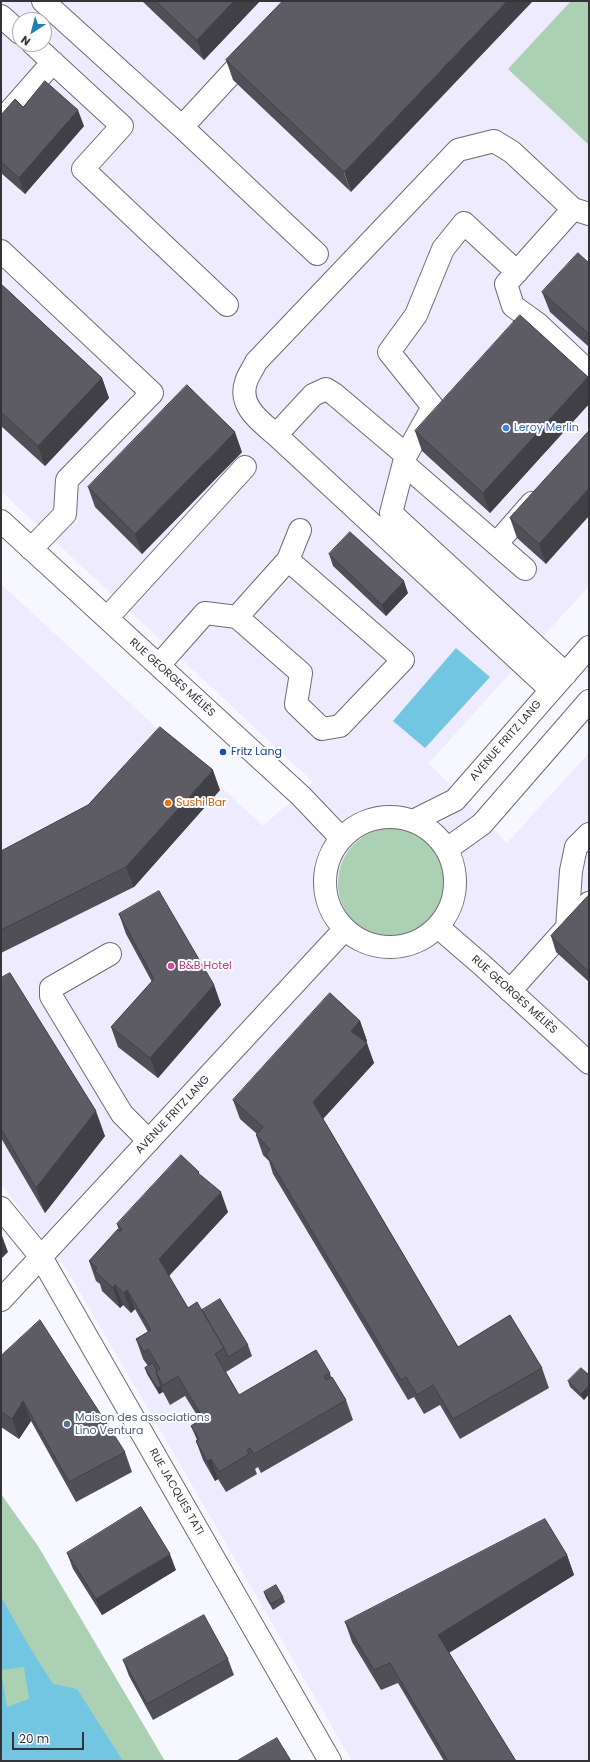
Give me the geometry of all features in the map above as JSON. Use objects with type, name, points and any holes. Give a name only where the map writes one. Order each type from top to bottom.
[{"type":"street","points":[[43,1],[182,127],[317,254]]},
{"type":"street","points":[[1,16],[12,26]]},
{"type":"street","points":[[182,127],[266,35]]},
{"type":"street","points":[[41,52],[122,126],[83,169],[227,304]]},
{"type":"street","points":[[1,121],[52,62]]},
{"type":"street","points":[[551,690],[276,435],[255,418],[245,401],[245,383],[256,362],[458,150],[494,141],[512,152],[581,211],[506,284],[513,306],[538,324],[589,372]]},
{"type":"street","points":[[517,272],[464,223],[443,249],[416,315],[389,352],[433,407],[405,460],[391,513],[566,674]]},
{"type":"street","points":[[1,251],[152,393],[67,480],[64,514],[31,549]]},
{"type":"street","points":[[276,435],[313,395],[326,389],[334,394],[525,569]]},
{"type":"street","points":[[106,618],[245,467]]},
{"type":"street","points":[[497,543],[543,491]]},
{"type":"street","name":"RUE GEORGES MÉLIÈS","points":[[1,521],[301,796],[341,838]]},
{"type":"street","points":[[237,617],[288,560],[300,530]]},
{"type":"street","points":[[159,665],[206,613],[237,617],[301,673],[296,704],[322,729],[340,726],[403,660],[288,560]]},
{"type":"street","name":"AVENUE FRITZ LANG","points":[[413,821],[455,800],[589,647]]},
{"type":"street","points":[[447,849],[482,824],[589,701]]},
{"type":"street","points":[[394,816],[413,821],[432,832],[447,849],[454,869],[455,890],[450,910],[438,928],[422,940],[402,947],[381,948],[362,942],[344,930],[332,914],[325,894],[324,874],[330,854],[341,838],[356,825],[374,818],[394,816]]},
{"type":"street","points":[[567,928],[571,871],[576,847],[589,834]]},
{"type":"street","points":[[510,990],[589,903]]},
{"type":"street","name":"RUE GEORGES MÉLIÈS","points":[[438,928],[510,990],[589,1063]]},
{"type":"street","name":"AVENUE FRITZ LANG","points":[[1,1300],[344,930]]},
{"type":"street","points":[[110,954],[51,988],[51,996],[122,1114],[149,1141]]},
{"type":"street","name":"RUE JACQUES TATI","points":[[1,1208],[41,1257],[330,1761]]},
{"type":"shaded area","points":[[1,1],[589,1],[589,586],[429,763],[507,843],[589,753],[589,1761],[352,1761],[69,1273],[1,1184],[1,584],[263,826],[313,782],[1,491]]},
{"type":"green space","points":[[571,1],[589,1],[589,145],[508,69]]},
{"type":"green space","points":[[393,828],[404,829],[414,833],[432,844],[443,862],[447,872],[447,894],[443,904],[432,922],[414,933],[404,937],[393,938],[382,937],[372,933],[354,922],[343,904],[339,894],[338,883],[339,872],[343,862],[354,844],[372,833],[382,829]]},
{"type":"green space","points":[[1,1494],[38,1546],[165,1761],[1,1761]]},
{"type":"water","points":[[456,648],[490,677],[425,748],[393,721]]},
{"type":"water","points":[[1,1597],[53,1684],[77,1689],[123,1761],[5,1761],[1,1758],[1,1671],[7,1707],[29,1699],[24,1667],[1,1670]]},
{"type":"building","points":[[156,1],[234,1],[197,40]]},
{"type":"building","points":[[283,1],[507,1],[344,172],[226,60]]},
{"type":"building","points":[[45,81],[78,110],[19,178],[1,162],[1,115],[15,99],[23,107]]},
{"type":"building","points":[[578,253],[589,263],[589,334],[542,292]]},
{"type":"building","points":[[1,284],[102,378],[38,446],[1,412]]},
{"type":"building","name":"Leroy Merlin","points":[[520,315],[588,377],[483,493],[415,431]]},
{"type":"building","points":[[187,385],[235,432],[135,534],[88,487]]},
{"type":"building","points":[[589,431],[589,488],[539,544],[510,518]]},
{"type":"building","points":[[350,532],[404,581],[382,605],[329,554]]},
{"type":"building","points":[[160,727],[213,770],[126,867],[1,930],[1,851],[88,805]]},
{"type":"building","name":"B&B Hotel","points":[[159,891],[214,985],[150,1058],[111,1027],[154,979],[119,914]]},
{"type":"building","points":[[589,895],[589,972],[551,936]]},
{"type":"building","points":[[10,973],[96,1111],[36,1188],[1,1129],[1,978]]},
{"type":"building","points":[[330,993],[360,1021],[351,1031],[367,1043],[313,1102],[458,1347],[510,1315],[542,1368],[453,1419],[433,1385],[417,1395],[406,1377],[401,1380],[266,1154],[270,1149],[256,1135],[263,1127],[233,1100]]},
{"type":"building","points":[[181,1155],[199,1172],[198,1173],[221,1192],[159,1259],[188,1308],[197,1302],[224,1348],[215,1354],[239,1395],[316,1350],[330,1373],[324,1376],[326,1380],[332,1377],[346,1400],[254,1454],[250,1448],[247,1450],[249,1454],[219,1472],[211,1459],[207,1461],[196,1441],[199,1439],[191,1426],[203,1418],[178,1376],[163,1385],[156,1372],[160,1369],[148,1349],[144,1352],[136,1339],[151,1330],[127,1290],[124,1293],[115,1285],[113,1288],[95,1271],[97,1268],[89,1261],[118,1229],[120,1232],[122,1229],[117,1224]]},
{"type":"building","points":[[220,1299],[248,1345],[228,1357],[202,1310]]},
{"type":"building","name":"Maison des associations Lino Ventura","points":[[40,1320],[125,1452],[69,1482],[23,1401],[12,1419],[1,1412],[1,1356]]},
{"type":"building","points":[[153,1363],[161,1386],[157,1388],[145,1368]]},
{"type":"building","points":[[581,1368],[589,1375],[589,1386],[581,1394],[568,1381]]},
{"type":"building","points":[[141,1507],[170,1554],[96,1599],[67,1553]]},
{"type":"building","points":[[545,1519],[567,1555],[438,1635],[516,1761],[448,1761],[390,1663],[374,1670],[345,1622]]},
{"type":"building","points":[[276,1585],[283,1597],[271,1604],[264,1592]]},
{"type":"building","points":[[204,1615],[228,1659],[147,1704],[123,1660]]},
{"type":"building","points":[[277,1738],[291,1761],[237,1761]]},
{"type":"place","name":"Leroy Merlin","points":[[506,428]]},
{"type":"place","name":"Fritz Lang","points":[[223,752]]},
{"type":"place","name":"Sushi Bar","points":[[168,803]]},
{"type":"place","name":"B&B Hotel","points":[[171,966]]},
{"type":"place","name":"Maison des associations Lino Ventura","points":[[67,1424]]}]
